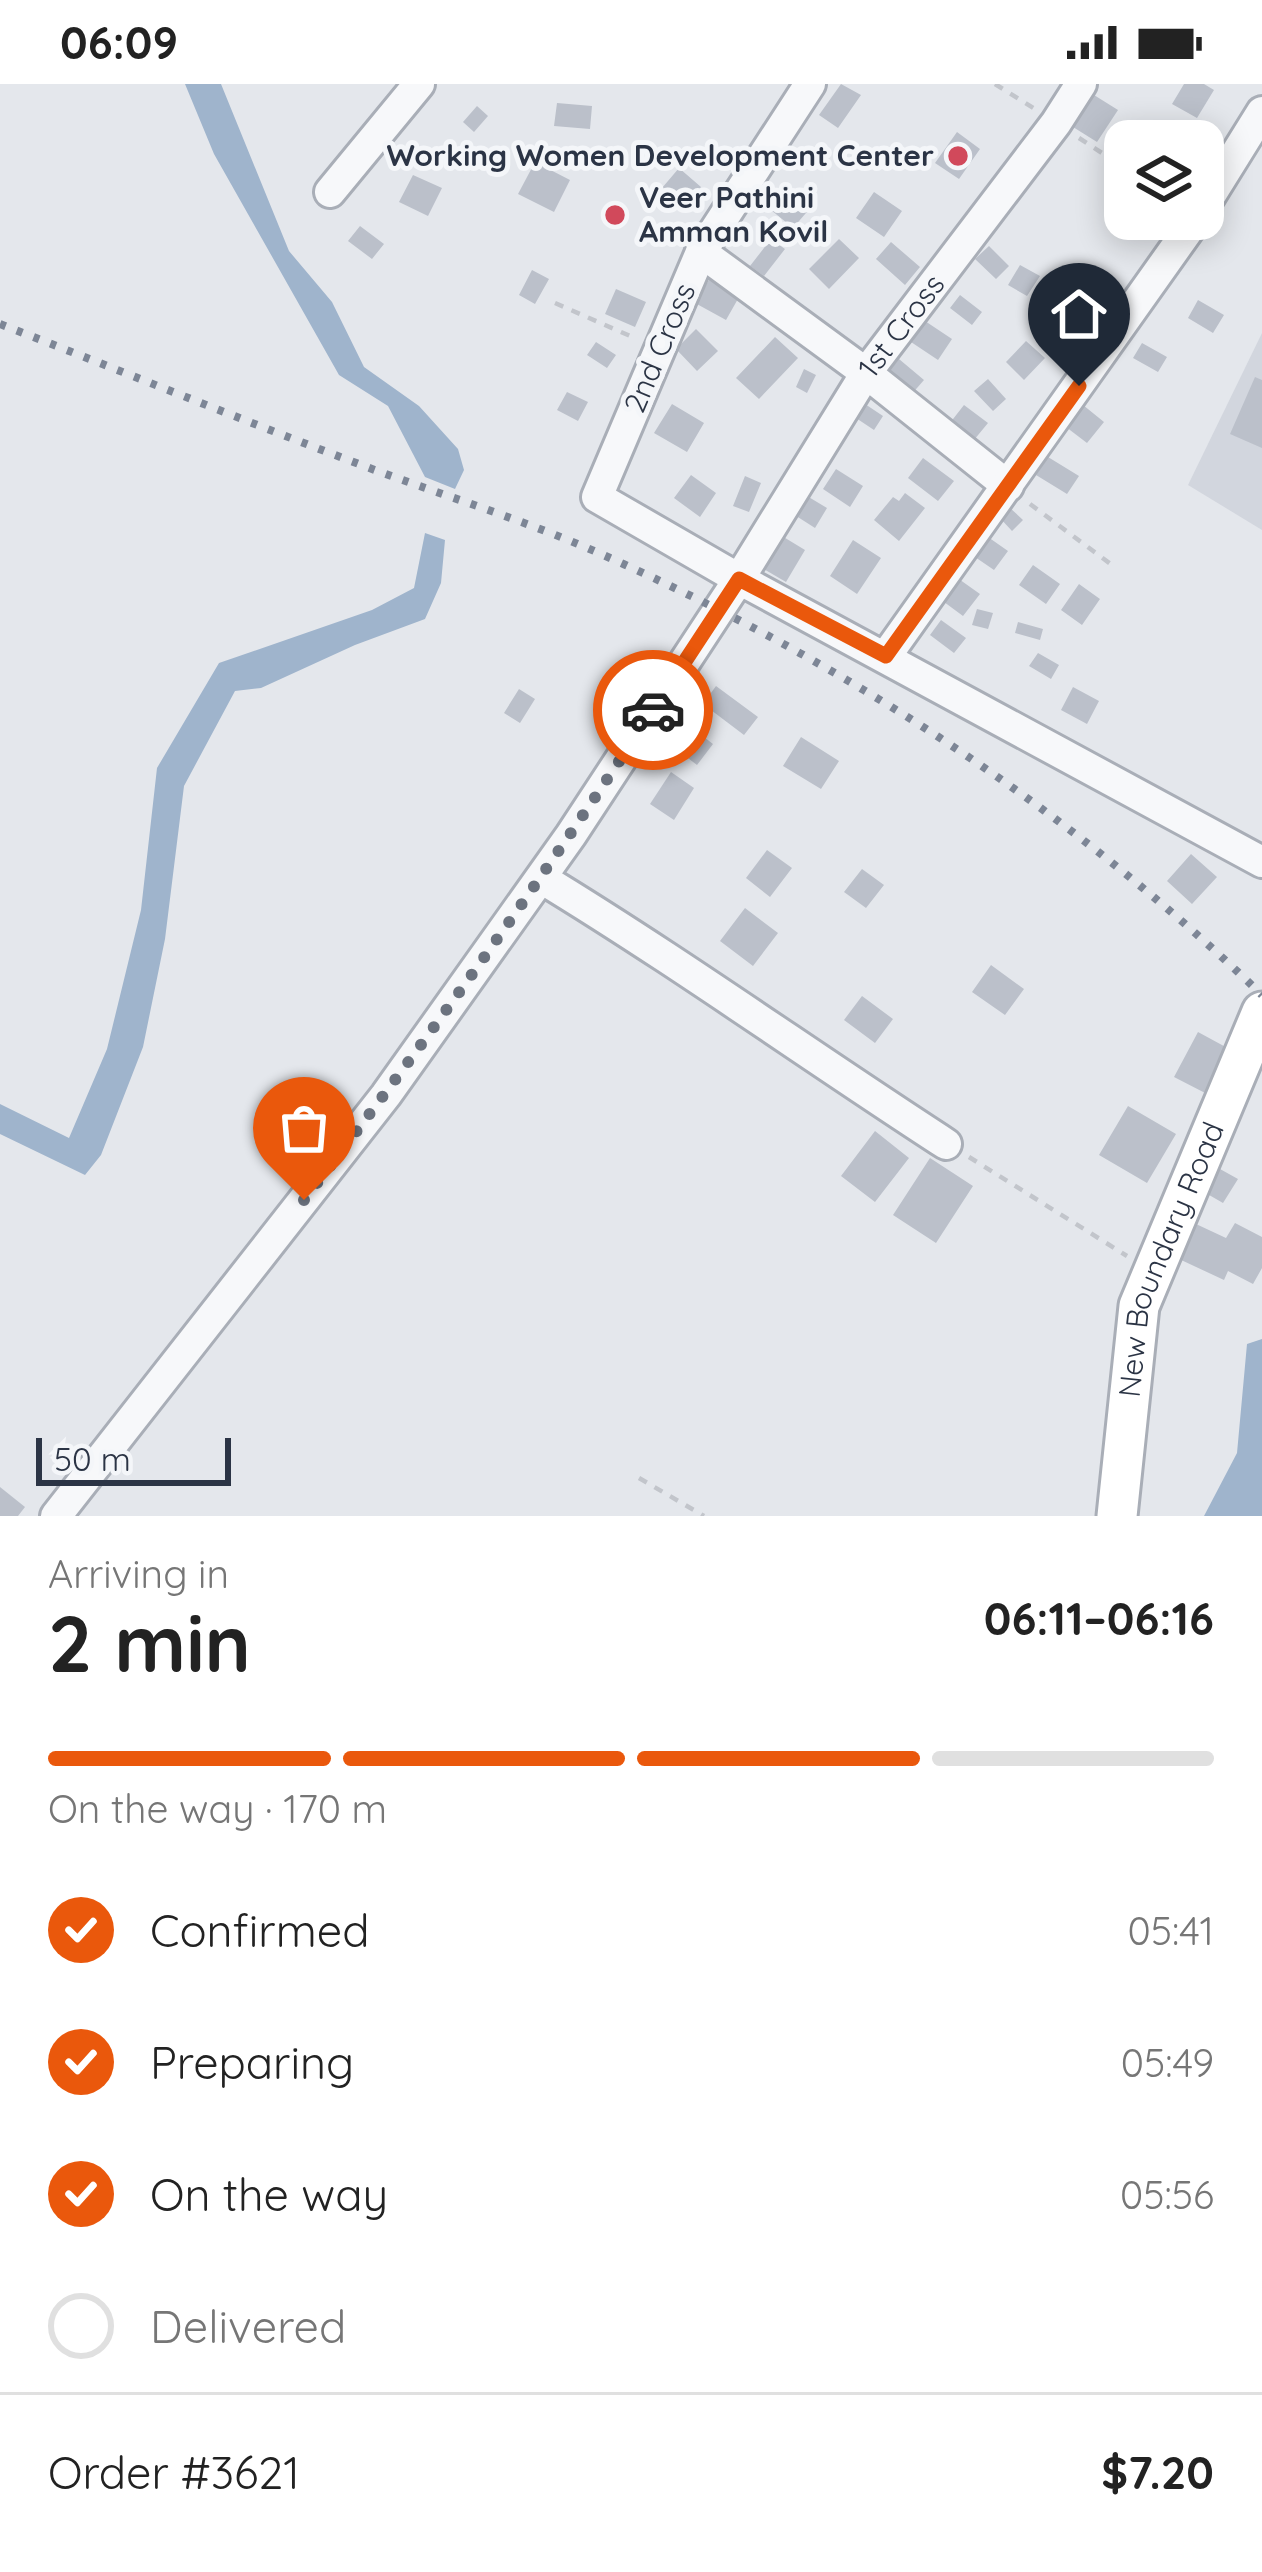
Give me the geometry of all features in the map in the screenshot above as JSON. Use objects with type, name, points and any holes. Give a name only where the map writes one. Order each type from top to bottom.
[{"type":"main road","name":"New Boundary Road","points":[[1117,1516],[1139,1306],[1262,1012]]},
{"type":"street","points":[[330,192],[419,84]]},
{"type":"street","name":"2nd Cross","points":[[739,579],[597,497],[701,252],[810,84]]},
{"type":"street","name":"1st Cross","points":[[56,1516],[386,1095],[541,878],[739,579],[866,373],[1081,84]]},
{"type":"street","points":[[1224,174],[1262,112]]},
{"type":"street","points":[[886,656],[1181,240]]},
{"type":"street","points":[[701,252],[866,373],[1008,486]]},
{"type":"street","points":[[739,579],[1262,862]]},
{"type":"street","points":[[541,878],[672,958],[760,1024],[952,1147]]},
{"type":"path","points":[[995,84],[1104,154]]},
{"type":"path","points":[[555,303],[660,350]]},
{"type":"path","points":[[1008,486],[1112,565]]},
{"type":"path","points":[[952,1147],[1153,1272]]},
{"type":"path","points":[[639,1478],[704,1516]]},
{"type":"shaded area","points":[[1262,333],[1262,530],[1188,485]]},
{"type":"water","points":[[185,84],[221,84],[289,251],[332,302],[364,367],[419,406],[458,449],[464,470],[455,489],[425,477],[388,406],[339,375],[214,154]]},
{"type":"water","points":[[425,533],[445,540],[441,583],[425,619],[261,688],[235,691],[184,786],[165,939],[143,1047],[101,1155],[85,1175],[0,1134],[0,1104],[69,1138],[107,1049],[141,910],[157,768],[219,663],[372,610],[414,588]]},
{"type":"water","points":[[1262,1339],[1262,1516],[1204,1516],[1237,1453],[1247,1344]]},
{"type":"building","points":[[841,84],[861,95],[838,128],[819,115]]},
{"type":"building","points":[[1184,84],[1204,84],[1214,90],[1197,118],[1172,104]]},
{"type":"building","points":[[1094,95],[1118,110],[1111,120],[1104,120],[1097,142],[1073,127]]},
{"type":"building","points":[[557,103],[592,106],[590,129],[554,126]]},
{"type":"building","points":[[477,106],[488,116],[474,132],[463,122]]},
{"type":"building","name":"Working Women Development Center","points":[[957,132],[980,149],[959,179],[935,163]]},
{"type":"building","points":[[535,162],[570,180],[554,212],[518,194]]},
{"type":"building","points":[[679,168],[701,187],[685,207],[662,188]]},
{"type":"building","points":[[413,175],[442,188],[428,216],[399,202]]},
{"type":"building","points":[[790,187],[812,206],[793,228],[771,210]]},
{"type":"building","points":[[874,192],[902,211],[884,237],[856,218]]},
{"type":"building","points":[[360,226],[384,244],[372,259],[348,241]]},
{"type":"building","points":[[771,239],[785,249],[764,276],[750,266]]},
{"type":"building","points":[[839,239],[859,258],[829,289],[809,269]]},
{"type":"building","points":[[891,242],[920,267],[905,285],[876,259]]},
{"type":"building","points":[[989,246],[1009,266],[996,279],[975,259]]},
{"type":"building","points":[[1020,265],[1040,276],[1027,296],[1008,285]]},
{"type":"building","points":[[532,270],[549,279],[535,304],[519,295]]},
{"type":"building","points":[[713,273],[743,290],[726,320],[695,303]]},
{"type":"building","points":[[1069,283],[1090,298],[1069,327],[1048,311]]},
{"type":"building","points":[[616,289],[646,302],[635,327],[605,314]]},
{"type":"building","points":[[960,295],[982,312],[972,325],[950,308]]},
{"type":"building","points":[[1198,300],[1224,315],[1213,333],[1188,318]]},
{"type":"building","points":[[925,321],[952,339],[938,360],[911,342]]},
{"type":"building","points":[[696,329],[718,351],[697,371],[676,349]]},
{"type":"building","points":[[775,337],[798,358],[759,399],[736,378]]},
{"type":"building","points":[[1026,341],[1045,358],[1024,380],[1006,362]]},
{"type":"building","points":[[596,342],[616,355],[607,368],[587,355]]},
{"type":"building","points":[[1142,343],[1167,357],[1158,372],[1133,358]]},
{"type":"building","points":[[899,359],[924,380],[910,396],[886,375]]},
{"type":"building","points":[[804,369],[816,375],[807,393],[796,387]]},
{"type":"building","points":[[1255,377],[1262,380],[1262,448],[1230,434]]},
{"type":"building","points":[[988,379],[1006,399],[993,411],[974,391]]},
{"type":"building","points":[[567,392],[588,402],[578,421],[557,410]]},
{"type":"building","points":[[862,402],[883,416],[874,430],[853,416]]},
{"type":"building","points":[[672,404],[704,423],[687,452],[654,433]]},
{"type":"building","points":[[964,405],[988,423],[969,446],[946,428]]},
{"type":"building","points":[[1083,405],[1104,422],[1087,443],[1066,427]]},
{"type":"building","points":[[1048,457],[1079,476],[1067,494],[1036,475]]},
{"type":"building","points":[[923,458],[954,481],[938,501],[908,478]]},
{"type":"building","points":[[836,469],[863,486],[850,507],[823,489]]},
{"type":"building","points":[[691,475],[716,493],[700,517],[674,498]]},
{"type":"building","points":[[745,476],[761,483],[749,512],[733,506]]},
{"type":"building","points":[[802,493],[827,508],[815,528],[790,512]]},
{"type":"building","points":[[905,493],[925,508],[899,541],[874,520],[893,497],[899,501]]},
{"type":"building","points":[[1009,507],[1023,520],[1012,531],[999,517]]},
{"type":"building","points":[[777,533],[805,550],[786,582],[757,565]]},
{"type":"building","points":[[988,537],[1008,551],[994,570],[975,557]]},
{"type":"building","points":[[853,540],[881,558],[857,594],[830,576]]},
{"type":"building","points":[[1033,565],[1060,584],[1046,604],[1019,585]]},
{"type":"building","points":[[956,577],[980,594],[963,616],[940,599]]},
{"type":"building","points":[[1079,584],[1100,599],[1082,625],[1061,610]]},
{"type":"building","points":[[977,609],[993,613],[988,629],[972,625]]},
{"type":"building","points":[[941,620],[966,638],[954,653],[930,635]]},
{"type":"building","points":[[1018,622],[1043,629],[1040,640],[1015,633]]},
{"type":"building","points":[[1038,653],[1059,665],[1051,679],[1029,666]]},
{"type":"building","points":[[716,686],[758,717],[744,735],[703,704]]},
{"type":"building","points":[[1073,687],[1099,701],[1087,724],[1061,710]]},
{"type":"building","points":[[519,689],[535,699],[520,723],[504,713]]},
{"type":"building","points":[[609,707],[627,722],[615,738],[596,723]]},
{"type":"building","points":[[683,721],[713,744],[697,765],[667,742]]},
{"type":"building","points":[[801,737],[839,761],[821,789],[783,766]]},
{"type":"building","points":[[671,772],[694,788],[674,820],[650,804]]},
{"type":"building","points":[[767,850],[792,868],[770,897],[746,878]]},
{"type":"building","points":[[1191,854],[1217,877],[1192,904],[1167,881]]},
{"type":"building","points":[[862,869],[884,885],[866,908],[844,892]]},
{"type":"building","points":[[745,908],[778,933],[753,966],[720,941]]},
{"type":"building","points":[[991,965],[1024,989],[1005,1015],[972,992]]},
{"type":"building","points":[[862,996],[893,1019],[875,1043],[844,1020]]},
{"type":"building","points":[[1198,1032],[1233,1051],[1209,1095],[1174,1077]]},
{"type":"building","points":[[1128,1106],[1176,1134],[1147,1183],[1099,1155]]},
{"type":"building","points":[[875,1131],[909,1158],[875,1202],[841,1176]]},
{"type":"building","points":[[930,1158],[973,1186],[936,1243],[893,1215]]},
{"type":"building","points":[[1211,1164],[1238,1179],[1223,1203],[1197,1188]]},
{"type":"building","points":[[1235,1223],[1262,1237],[1262,1268],[1253,1284],[1228,1271],[1224,1280],[1179,1259],[1196,1224],[1226,1238]]},
{"type":"building","points":[[0,1487],[25,1507],[18,1516],[0,1516]]},
{"type":"railway","points":[[0,324],[581,545],[787,646],[872,695],[1036,805],[1190,928],[1262,995]]},
{"type":"way so far","points":[[304,1200],[386,1095],[571,836],[653,710]]},
{"type":"place","name":"Working Women Development Center","points":[[958,156]]},
{"type":"place","name":"Veer Pathini Amman Kovil","points":[[615,215]]},
{"type":"route","points":[[653,710],[739,579],[886,656],[1079,386]]}]
